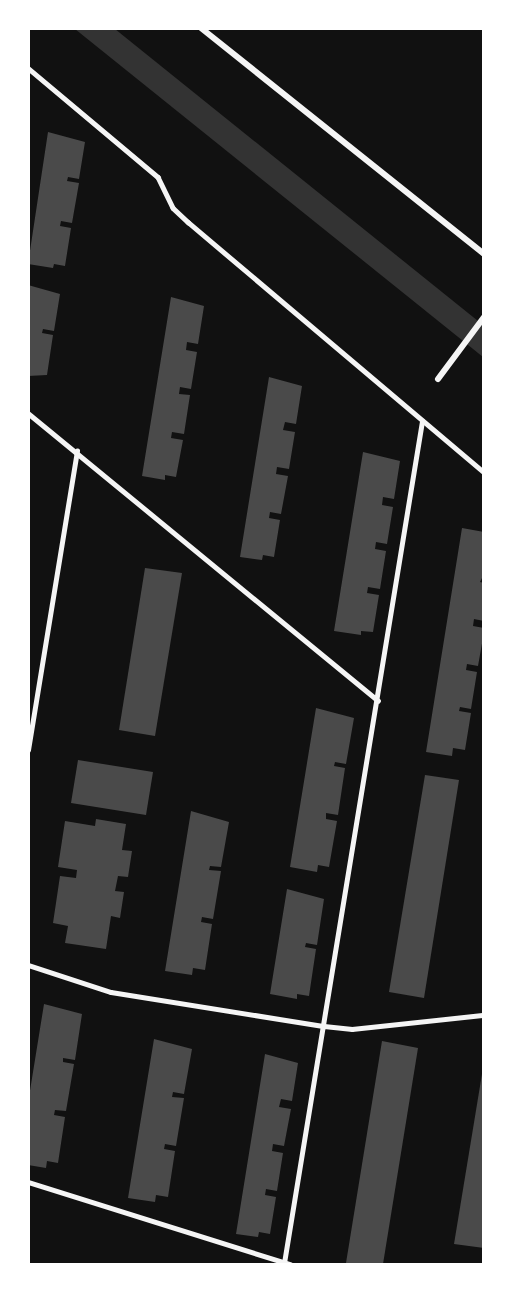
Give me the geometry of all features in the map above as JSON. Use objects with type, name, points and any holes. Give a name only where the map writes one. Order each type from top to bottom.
[{"type":"street","points":[[201,28],[483,254]]},
{"type":"street","points":[[438,379],[483,317]]},
{"type":"lane","points":[[28,68],[158,177],[173,208],[188,222],[483,472]]},
{"type":"lane","points":[[28,413],[378,700]]},
{"type":"lane","points":[[28,1182],[287,1264],[422,421]]},
{"type":"lane","points":[[28,750],[77,451]]},
{"type":"lane","points":[[28,966],[111,992],[324,1026],[352,1029],[483,1015]]},
{"type":"shaded area","points":[[75,29],[115,29],[483,325],[483,357]]},
{"type":"building","points":[[48,132],[85,142],[79,179],[68,177],[67,181],[79,183],[72,223],[61,221],[60,226],[71,228],[65,266],[54,264],[53,268],[28,264]]},
{"type":"building","points":[[28,285],[60,294],[54,331],[43,329],[42,333],[53,335],[47,375],[28,376]]},
{"type":"building","points":[[171,297],[204,306],[198,344],[187,342],[186,350],[197,352],[191,389],[180,387],[179,394],[190,395],[184,434],[172,432],[171,438],[183,440],[176,477],[165,475],[165,480],[142,476]]},
{"type":"building","points":[[269,377],[302,386],[296,424],[285,422],[283,430],[295,432],[289,469],[277,467],[276,474],[288,476],[281,514],[270,512],[269,518],[280,520],[274,557],[263,555],[262,560],[240,557]]},
{"type":"building","points":[[363,452],[400,461],[394,499],[383,497],[382,505],[393,507],[387,544],[376,542],[375,549],[386,551],[380,589],[368,587],[367,593],[379,595],[373,632],[361,631],[361,635],[334,631]]},
{"type":"building","points":[[462,528],[484,532],[484,574],[480,582],[484,583],[484,621],[474,619],[473,626],[484,628],[484,632],[478,666],[467,664],[466,670],[477,672],[471,709],[460,707],[459,711],[471,713],[465,750],[453,748],[452,756],[426,752]]},
{"type":"building","points":[[145,568],[182,573],[155,736],[119,730]]},
{"type":"building","points":[[316,708],[354,718],[346,764],[335,762],[334,766],[345,768],[338,815],[326,813],[326,819],[337,821],[329,867],[318,865],[317,872],[290,867]]},
{"type":"building","points":[[78,760],[153,772],[146,815],[71,803]]},
{"type":"building","points":[[425,775],[459,780],[424,998],[389,992]]},
{"type":"building","points":[[191,811],[229,822],[221,867],[210,866],[209,870],[221,871],[213,919],[202,917],[201,922],[212,924],[205,970],[193,968],[192,975],[165,971]]},
{"type":"building","points":[[96,819],[126,824],[122,850],[132,851],[128,877],[118,876],[115,891],[124,892],[120,918],[111,916],[106,949],[65,943],[68,926],[53,923],[60,876],[76,878],[77,870],[58,867],[65,821],[95,826]]},
{"type":"building","points":[[287,889],[324,899],[317,945],[306,943],[305,947],[316,949],[309,996],[297,994],[297,999],[270,994]]},
{"type":"building","points":[[44,1004],[82,1014],[75,1060],[63,1058],[63,1062],[74,1064],[66,1111],[55,1110],[54,1115],[65,1117],[58,1163],[47,1161],[46,1168],[28,1165],[28,1103]]},
{"type":"building","points":[[154,1039],[192,1049],[184,1094],[173,1092],[172,1097],[184,1098],[176,1146],[165,1144],[164,1149],[175,1151],[168,1197],[156,1195],[155,1202],[128,1198]]},
{"type":"building","points":[[382,1041],[418,1048],[383,1264],[346,1263]]},
{"type":"building","points":[[265,1054],[298,1063],[292,1101],[281,1099],[279,1107],[291,1109],[284,1146],[273,1144],[272,1151],[283,1153],[277,1191],[266,1189],[265,1195],[276,1197],[270,1234],[259,1232],[258,1237],[236,1234]]},
{"type":"building","points":[[482,1074],[484,1074],[484,1248],[454,1244]]}]
